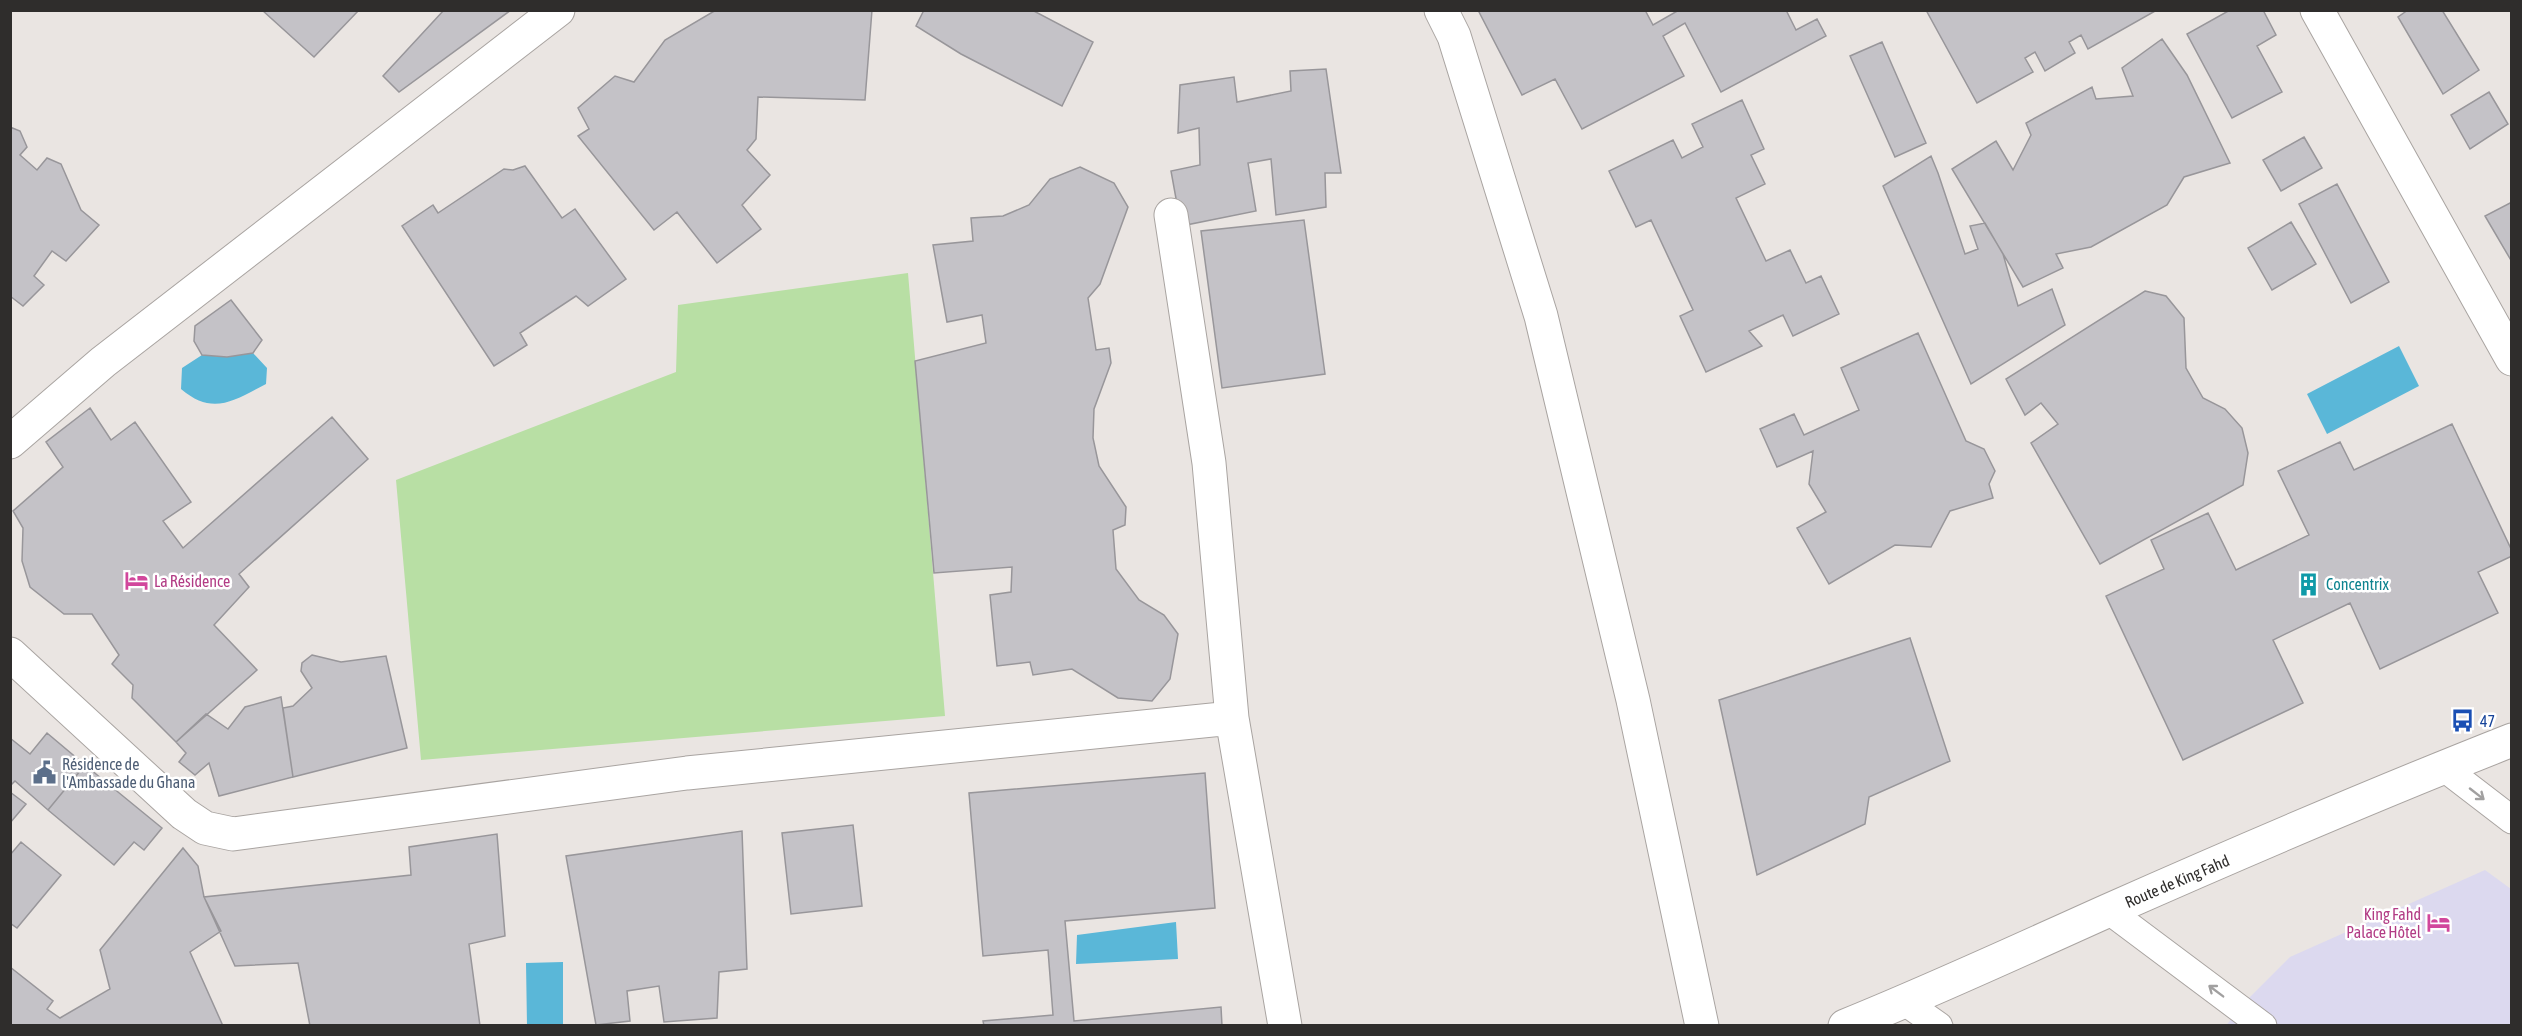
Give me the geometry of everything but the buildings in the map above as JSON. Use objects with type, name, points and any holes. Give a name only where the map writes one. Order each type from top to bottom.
[{"type":"street","points":[[10,442],[103,363],[558,10]]},
{"type":"street","points":[[1441,10],[1454,36],[1540,316],[1633,700],[1702,1026]]},
{"type":"street","points":[[2317,10],[2511,359]]},
{"type":"street","points":[[1171,215],[1209,463],[1232,718],[1285,1026]]},
{"type":"street","points":[[10,654],[184,814],[205,828],[233,834],[687,773],[1232,718]]},
{"type":"street","name":"Route de King Fahd","points":[[1845,1026],[1905,1002],[2108,910],[2511,740]]},
{"type":"lane","points":[[2443,767],[2511,820]]},
{"type":"lane","points":[[2108,910],[2263,1026]]},
{"type":"lane","points":[[1905,1002],[1939,1026]]},
{"type":"shaded area","name":"King Fahd Palace Hôtel","points":[[2485,870],[2511,889],[2511,1025],[2226,1026],[2239,1008],[2290,957]]},
{"type":"green space","points":[[908,273],[945,716],[421,760],[396,480],[676,372],[678,305]]},
{"type":"water","points":[[2399,346],[2419,386],[2327,434],[2307,394]]},
{"type":"water","points":[[253,353],[267,368],[266,384],[243,396],[213,404],[192,397],[181,389],[182,368],[202,355],[227,357]]},
{"type":"water","points":[[1176,922],[1178,959],[1076,964],[1077,935]]},
{"type":"water","points":[[563,962],[563,1025],[527,1025],[526,963]]},
{"type":"place","name":"La Résidence","points":[[136,581]]},
{"type":"place","name":"Concentrix","points":[[2308,584]]},
{"type":"place","name":"47","points":[[2462,721]]},
{"type":"place","name":"Résidence de l'Ambassade du Ghana","points":[[44,773]]},
{"type":"place","name":"King Fahd Palace Hôtel","points":[[2439,923]]}]
